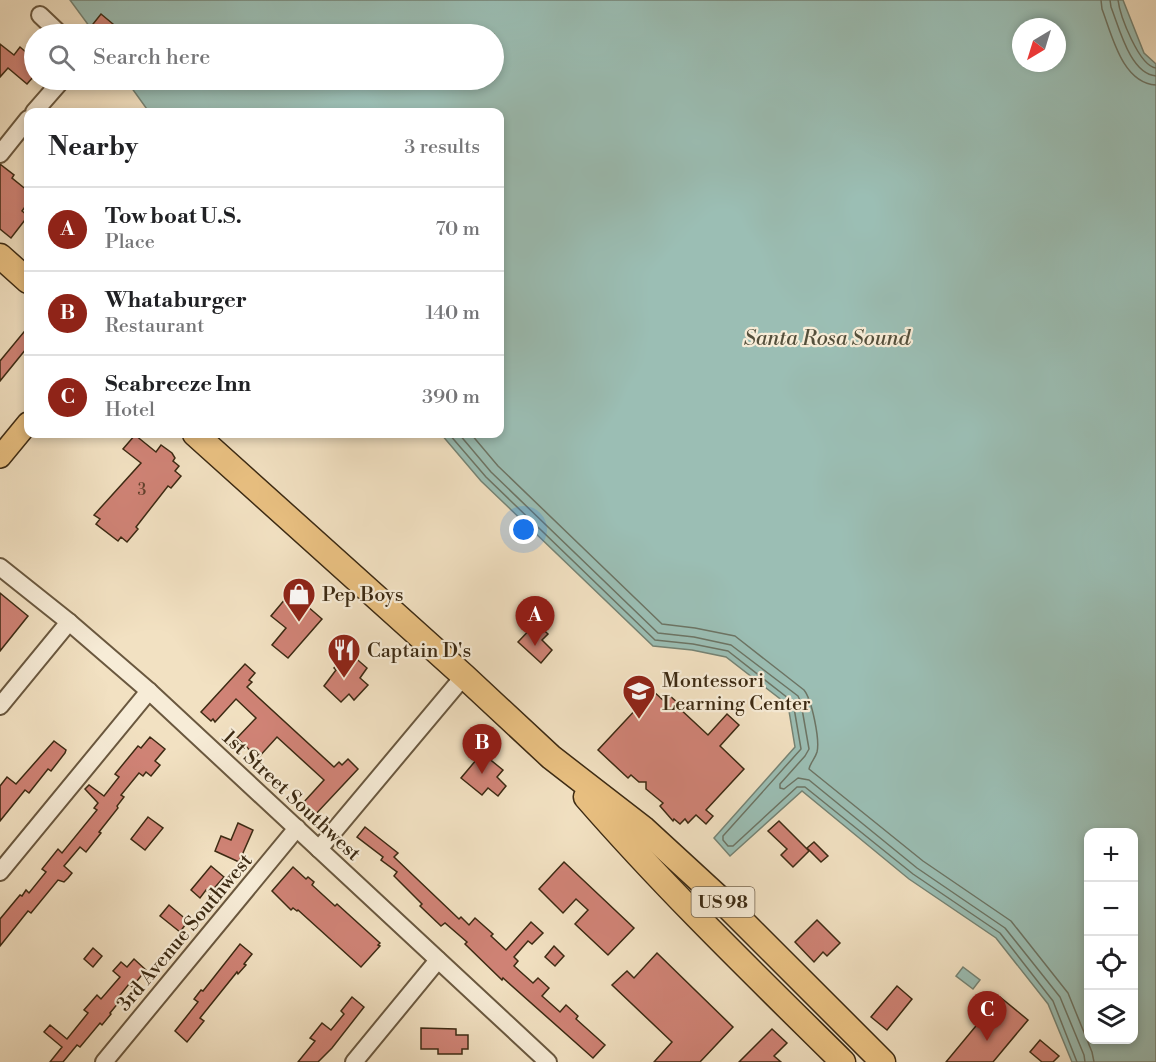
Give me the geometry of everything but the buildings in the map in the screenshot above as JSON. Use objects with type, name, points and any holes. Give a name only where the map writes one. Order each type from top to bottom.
[{"type":"highway","points":[[0,256],[24,277]]},
{"type":"highway","name":"US 98","points":[[199,438],[551,757],[644,829],[717,897],[883,1062]]},
{"type":"highway","name":"US 98","points":[[551,757],[627,845],[844,1062]]},
{"type":"main road","points":[[0,457],[24,428]]},
{"type":"street","points":[[40,15],[49,24]]},
{"type":"street","points":[[38,108],[53,90]]},
{"type":"street","points":[[0,154],[24,124]]},
{"type":"street","name":"1st Street Southwest","points":[[0,567],[69,622],[149,692],[548,1062]]},
{"type":"street","points":[[0,706],[69,622]]},
{"type":"street","points":[[319,849],[464,676]]},
{"type":"street","points":[[0,872],[149,692]]},
{"type":"street","name":"3rd Avenue Southwest","points":[[104,1062],[297,828]]},
{"type":"street","points":[[354,1062],[438,960]]},
{"type":"street","points":[[844,1062],[864,1043]]},
{"type":"water","name":"Santa Rosa Sound","points":[[70,0],[1123,0],[1144,53],[1156,64],[1156,1062],[1072,1062],[1048,1004],[996,938],[909,879],[802,791],[730,856],[714,838],[795,747],[788,705],[726,657],[692,650],[653,646],[481,481],[444,438],[504,438],[504,108],[146,108],[133,90],[504,90],[504,24],[88,24]]},
{"type":"water","points":[[963,967],[980,980],[973,989],[956,976]]},
{"type":"place","name":"Pep Boys","points":[[299,623]]},
{"type":"place","name":"Tow boat U.S.","points":[[535,646]]},
{"type":"place","name":"Captain D's","points":[[344,679]]},
{"type":"place","name":"Montessori Learning Center","points":[[639,720]]},
{"type":"place","name":"Whataburger","points":[[482,774]]},
{"type":"place","name":"Seabreeze Inn","points":[[987,1041]]}]
